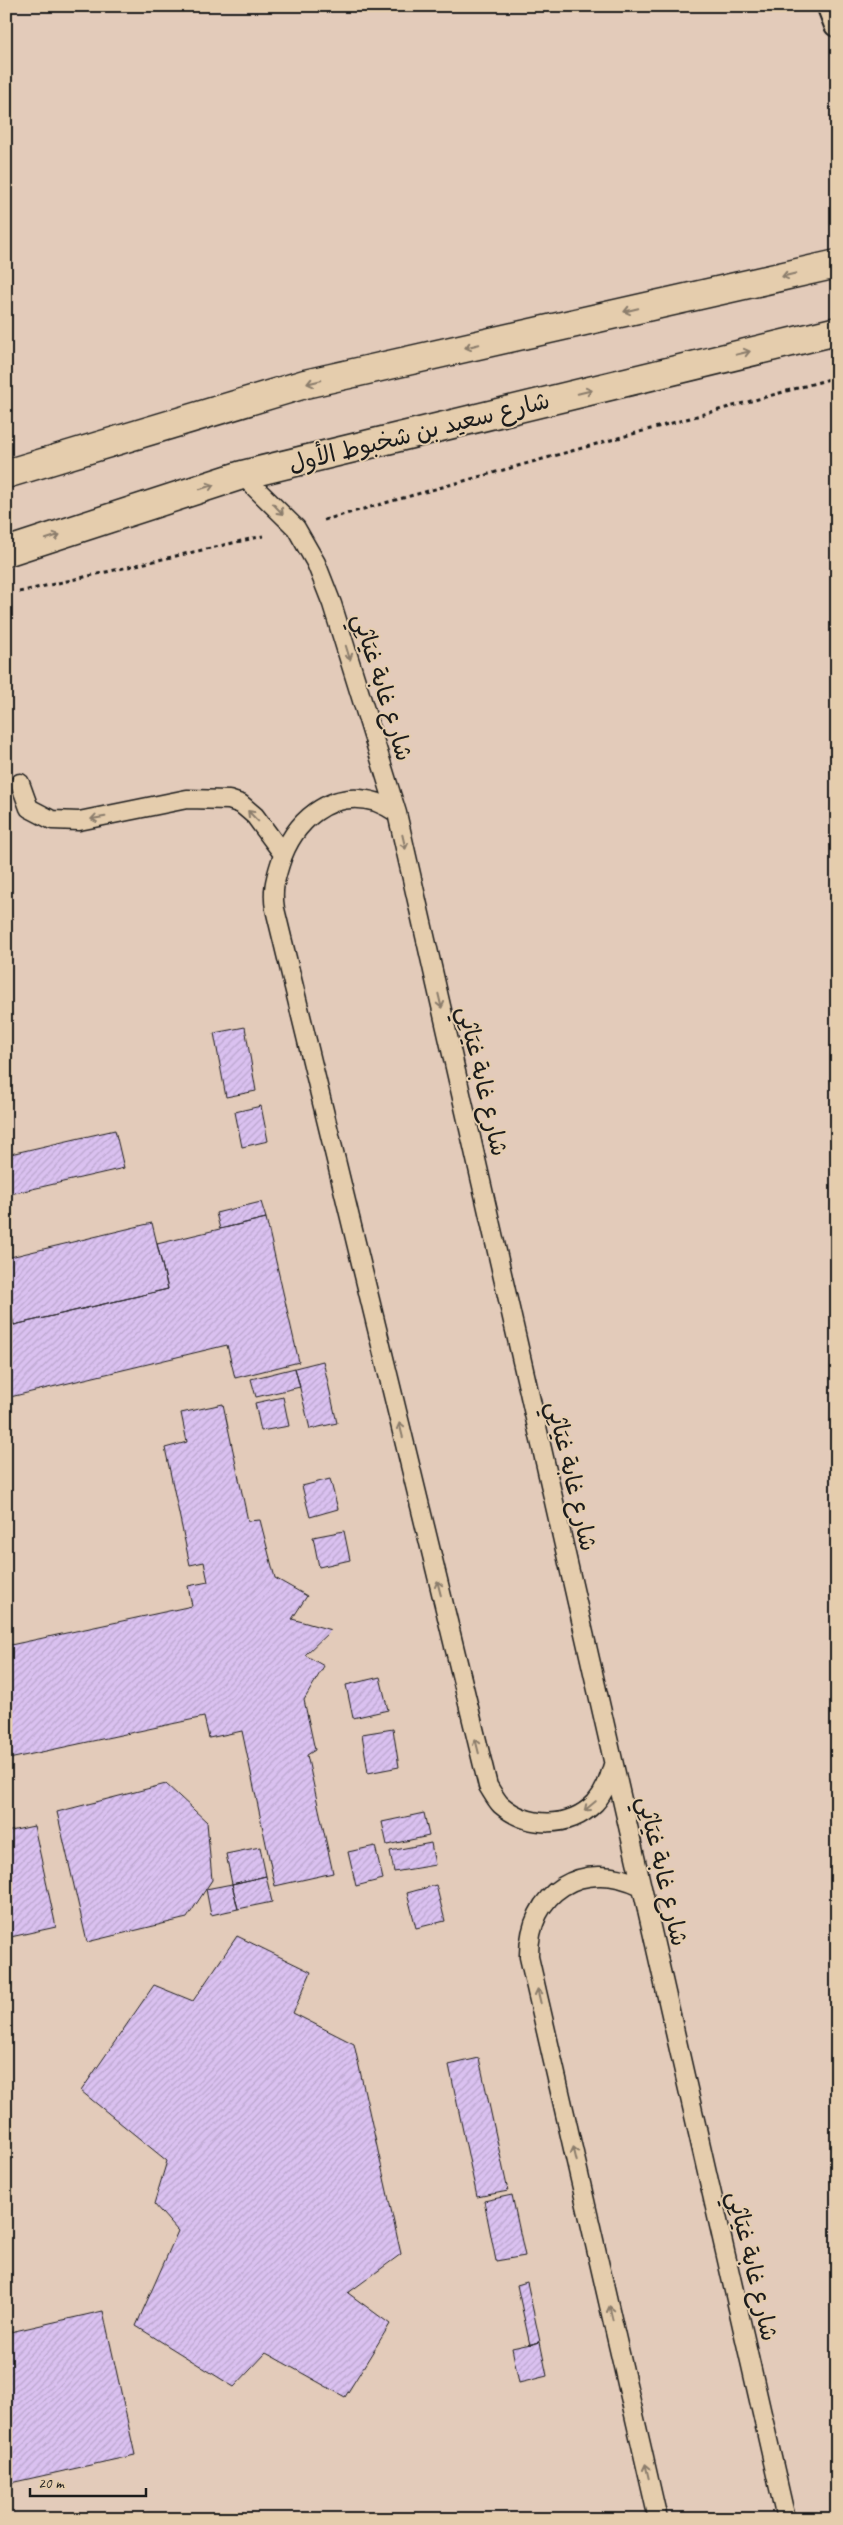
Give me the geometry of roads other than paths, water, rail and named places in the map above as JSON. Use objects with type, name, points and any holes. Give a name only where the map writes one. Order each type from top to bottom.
[{"type":"main road","points":[[6,474],[305,384],[837,264]]},
{"type":"main road","name":"شارع سعيد بن شخبوط الأول","points":[[6,552],[242,475],[837,331]]},
{"type":"street","points":[[830,6],[837,24]]},
{"type":"lane","name":"شارع غابة غيَاثِي","points":[[242,475],[296,528],[316,563],[332,604],[397,812],[786,2519]]},
{"type":"lane","points":[[20,783],[29,808],[52,820],[79,821],[186,800],[229,800],[241,804],[255,816],[283,854]]},
{"type":"lane","points":[[397,812],[376,802],[353,799],[330,804],[309,815],[293,833],[283,854],[272,892],[275,909],[488,1786],[500,1804],[517,1816],[537,1823],[558,1823],[578,1816],[595,1803],[607,1785],[613,1765]]},
{"type":"lane","points":[[641,1886],[624,1878],[607,1875],[588,1875],[571,1881],[556,1891],[543,1904],[534,1920],[529,1947],[658,2519]]}]
